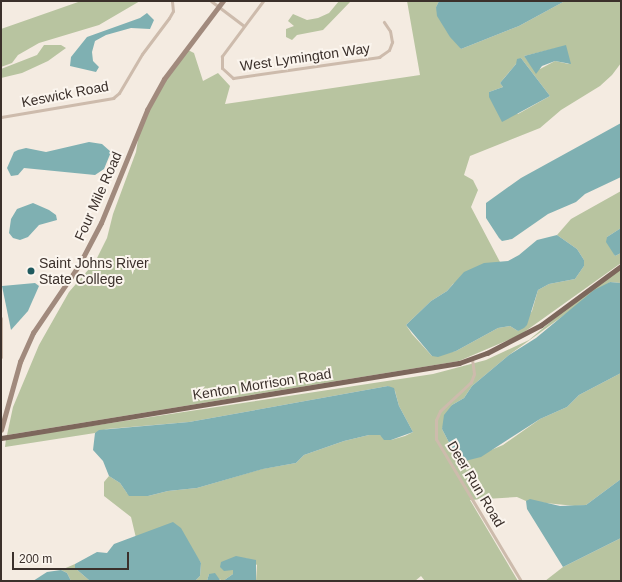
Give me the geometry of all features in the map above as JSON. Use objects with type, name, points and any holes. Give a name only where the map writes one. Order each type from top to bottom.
[{"type":"main road","name":"Four Mile Road","points":[[1,430],[20,362],[37,327],[79,265],[101,223],[147,110],[164,79],[223,1]]},
{"type":"main road","name":"Kenton Morrison Road","points":[[1,438],[433,368],[472,360],[522,336],[621,266]]},
{"type":"street","name":"Keswick Road","points":[[1,117],[109,100],[116,96],[142,54],[171,15],[172,1]]},
{"type":"street","points":[[211,1],[244,26],[263,1]]},
{"type":"street","name":"West Lymington Way","points":[[244,26],[224,52],[221,60],[227,74],[238,79],[379,57],[389,50],[392,42],[390,31],[384,22]]},
{"type":"street","points":[[1,318],[1,357]]},
{"type":"street","name":"Deer Run Road","points":[[472,360],[474,374],[471,382],[440,411],[435,431],[436,439],[521,581]]},
{"type":"green space","points":[[81,1],[140,1],[99,25],[39,43],[18,55],[12,63],[1,67],[1,29]]},
{"type":"green space","points":[[339,1],[351,1],[323,30],[297,35],[292,40],[286,37],[286,29],[294,26],[288,21],[293,14],[307,20],[318,18],[329,13]]},
{"type":"green space","points":[[407,1],[439,1],[436,7],[461,49],[519,26],[565,1],[621,1],[621,63],[612,75],[600,86],[561,110],[540,128],[470,156],[464,175],[473,180],[478,190],[471,207],[500,262],[453,284],[447,291],[431,301],[406,325],[432,356],[456,351],[498,328],[510,326],[518,331],[532,311],[538,290],[549,284],[575,279],[584,266],[584,260],[577,249],[557,235],[571,219],[621,191],[621,228],[607,237],[615,256],[621,253],[621,263],[520,335],[459,361],[7,435],[13,407],[39,345],[69,292],[95,262],[107,238],[113,214],[136,152],[139,133],[149,111],[166,80],[188,50],[194,53],[203,81],[218,73],[230,86],[225,104],[420,75]],"holes":[[[557,48],[569,64],[555,61],[540,69],[534,69],[524,56]],[[521,58],[550,96],[518,114],[489,92],[503,87],[500,83]]]},
{"type":"green space","points":[[44,45],[61,45],[66,48],[48,61],[22,73],[1,78],[1,69],[37,55]]},
{"type":"green space","points":[[621,268],[621,283],[610,282],[509,355],[472,386],[464,398],[452,405],[442,429],[455,454],[465,461],[503,445],[540,419],[567,407],[579,395],[621,373],[621,479],[586,505],[575,506],[526,501],[517,497],[470,500],[518,581],[425,581],[421,576],[415,581],[256,581],[257,565],[246,558],[240,558],[233,574],[223,581],[209,574],[207,581],[195,581],[200,576],[201,563],[172,523],[136,538],[131,517],[104,496],[104,482],[109,476],[120,483],[127,493],[148,496],[168,491],[197,488],[262,469],[296,463],[304,455],[344,441],[369,435],[380,435],[391,440],[405,436],[413,432],[399,406],[395,391],[388,386],[189,422],[107,429],[95,433],[5,447],[6,439],[433,374],[486,360],[529,340],[591,288]]},
{"type":"green space","points":[[621,538],[621,581],[545,581],[563,567]]},
{"type":"green space","points":[[75,564],[75,568],[90,581],[71,581],[67,573],[61,570]]},
{"type":"water","points":[[439,1],[565,1],[519,26],[461,49],[450,37],[437,16],[436,7]]},
{"type":"water","points":[[147,13],[154,20],[150,29],[131,28],[106,35],[95,41],[92,52],[93,61],[99,67],[96,72],[70,66],[71,57],[87,37],[140,18]]},
{"type":"water","points":[[566,45],[571,64],[555,61],[542,66],[536,74],[524,56]]},
{"type":"water","points":[[521,58],[550,96],[502,122],[489,97],[489,92],[503,87],[500,83],[516,64],[517,59]]},
{"type":"water","points":[[621,123],[621,177],[585,194],[576,202],[548,214],[512,239],[502,241],[499,238],[486,218],[486,203],[521,178]]},
{"type":"water","points":[[89,142],[102,144],[111,152],[104,169],[95,175],[24,168],[18,175],[11,176],[7,168],[14,152],[18,150],[26,148],[46,152]]},
{"type":"water","points":[[33,203],[49,210],[56,215],[57,220],[39,225],[28,237],[20,240],[13,238],[9,233],[11,219],[17,209]]},
{"type":"water","points":[[621,228],[621,253],[615,256],[606,242],[607,237]]},
{"type":"water","points":[[557,235],[577,249],[584,260],[584,266],[575,279],[549,284],[538,290],[527,325],[524,328],[518,331],[510,326],[498,328],[456,351],[438,357],[432,356],[406,325],[431,301],[447,291],[464,272],[484,263],[508,261],[519,255],[537,240]]},
{"type":"water","points":[[610,282],[621,283],[621,373],[579,395],[567,407],[540,419],[481,457],[465,461],[455,454],[442,429],[444,415],[452,405],[464,398],[472,386],[509,355],[536,338],[594,290]]},
{"type":"water","points":[[35,283],[39,286],[28,311],[11,330],[2,286]]},
{"type":"water","points":[[388,386],[394,388],[399,406],[413,432],[391,440],[384,440],[380,435],[369,435],[344,441],[304,455],[296,463],[263,469],[197,488],[168,491],[148,496],[129,496],[120,483],[109,476],[103,461],[93,450],[95,433],[99,430],[189,422]]},
{"type":"water","points":[[621,479],[621,538],[563,567],[527,509],[526,501],[530,499],[560,506],[586,505]]},
{"type":"water","points":[[173,522],[181,528],[201,563],[200,576],[195,581],[90,581],[75,568],[75,564],[97,552],[107,553],[114,544]]},
{"type":"water","points":[[236,556],[256,560],[256,581],[223,581],[233,574],[233,570],[224,571],[220,567],[221,562]]},
{"type":"water","points":[[61,570],[67,573],[71,581],[33,581],[47,572]]},
{"type":"water","points":[[215,573],[220,580],[223,581],[207,581],[209,574]]},
{"type":"place","name":"Saint Johns River State College","points":[[31,271]]}]
